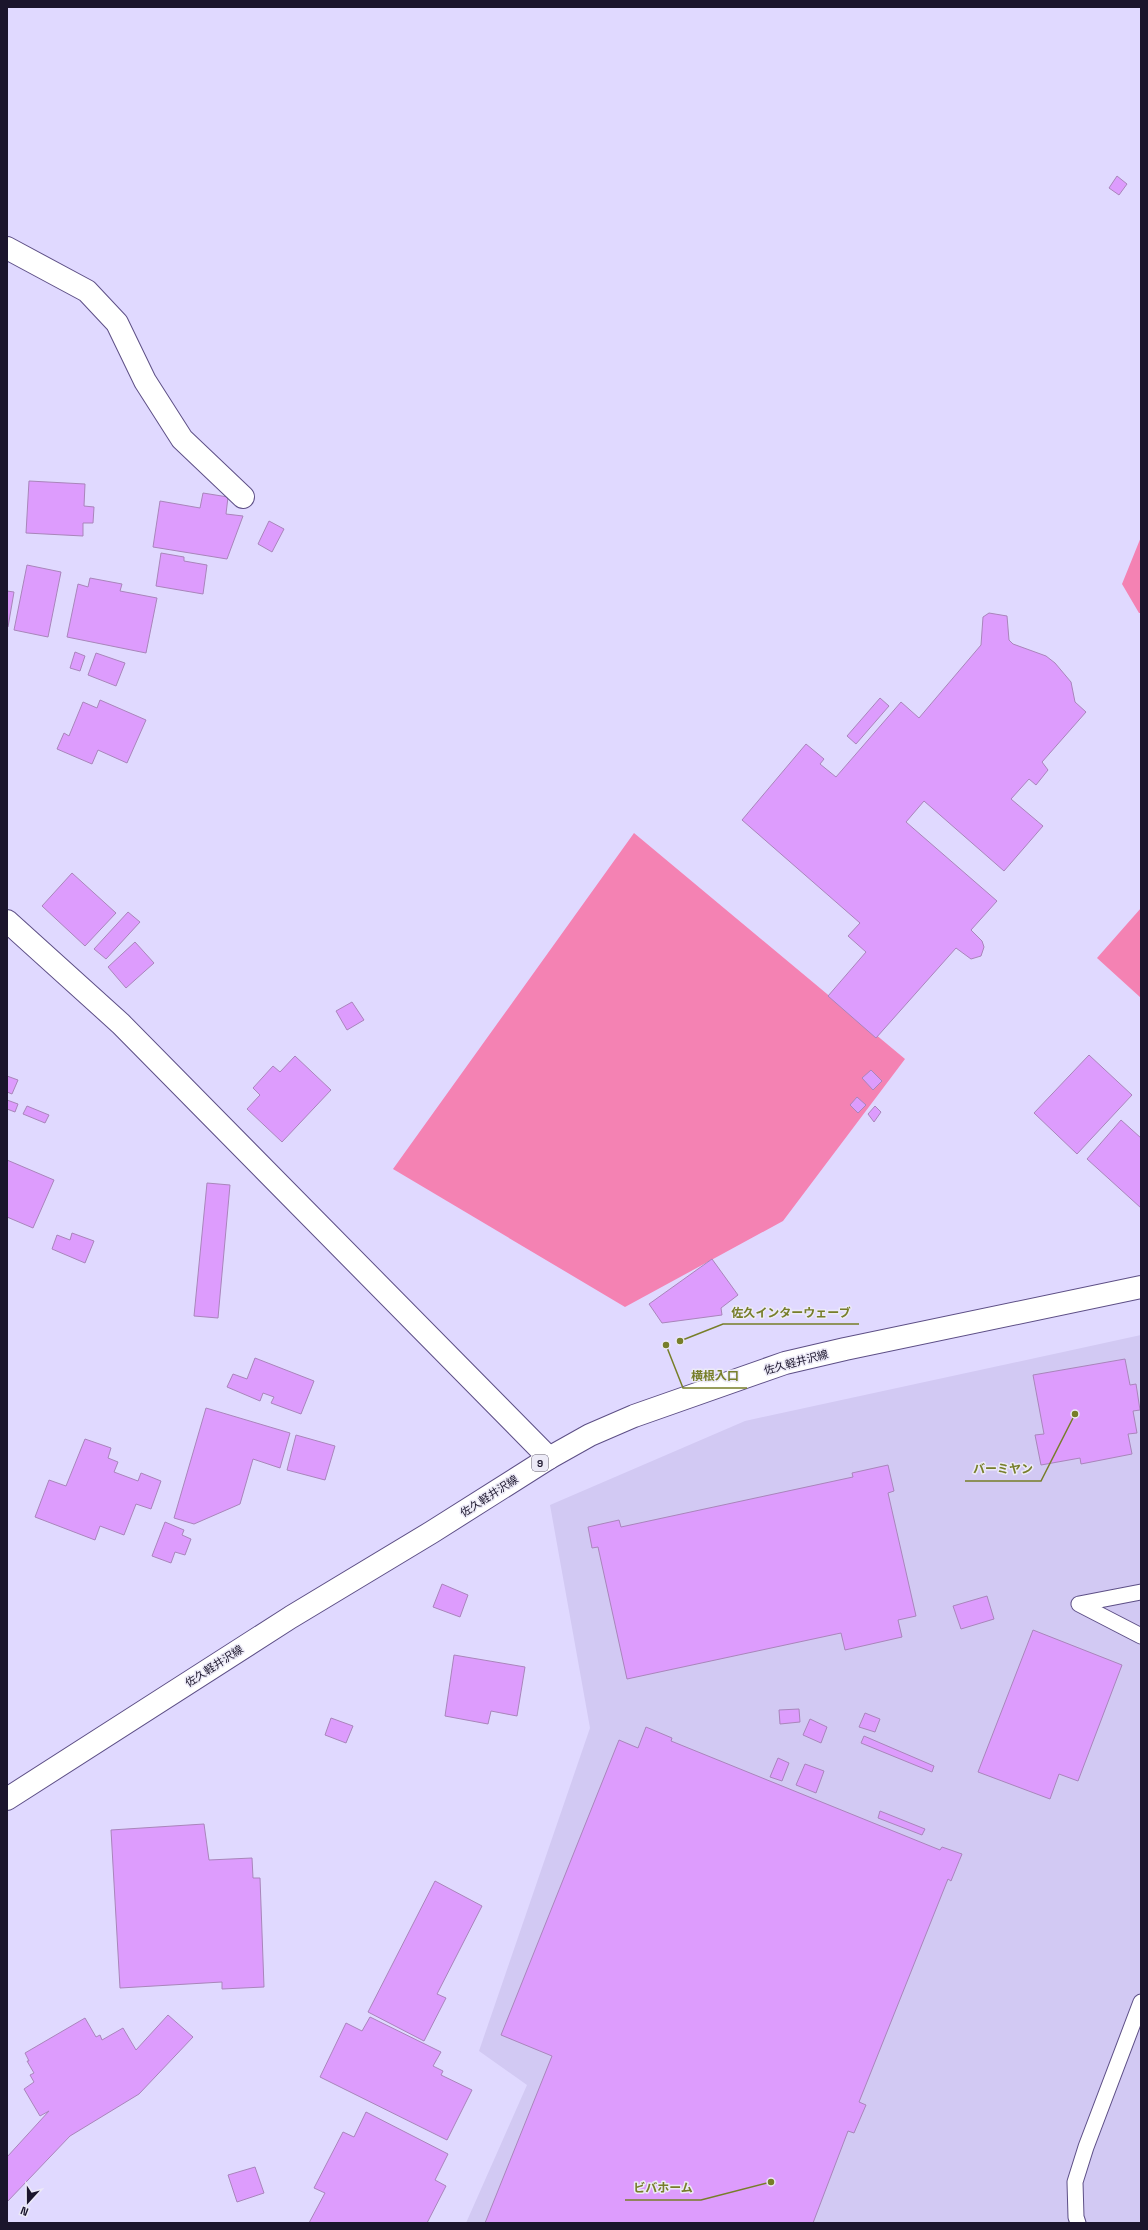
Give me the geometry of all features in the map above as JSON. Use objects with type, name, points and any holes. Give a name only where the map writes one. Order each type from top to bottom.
[{"type":"main road","points":[[7,248],[87,291],[117,323],[145,381],[182,439],[244,497]]},
{"type":"main road","points":[[7,921],[122,1024],[549,1458]]},
{"type":"main road","name":"佐久軽井沢線","points":[[7,1799],[291,1617],[432,1532],[549,1458],[590,1435],[634,1416],[786,1363],[853,1347],[1141,1287]]},
{"type":"lane","points":[[1141,1592],[1079,1604],[1141,1636]]},
{"type":"lane","points":[[1078,2223],[1076,2217],[1075,2182],[1086,2147],[1141,2002]]},
{"type":"shaded area","points":[[1141,537],[1141,613],[1139,613],[1122,584]]},
{"type":"shaded area","points":[[634,833],[905,1059],[783,1221],[625,1307],[393,1169]]},
{"type":"shaded area","points":[[1141,908],[1141,998],[1097,958]]},
{"type":"shaded area","points":[[1141,1335],[1141,2223],[466,2223],[527,2085],[479,2051],[590,1728],[550,1505],[745,1421]]},
{"type":"building","points":[[1117,176],[1127,184],[1119,195],[1109,188]]},
{"type":"building","points":[[29,481],[85,484],[84,506],[94,507],[93,523],[83,523],[83,536],[26,533]]},
{"type":"building","points":[[203,493],[228,497],[226,514],[243,516],[227,559],[153,547],[160,501],[200,508]]},
{"type":"building","points":[[269,521],[284,529],[272,552],[258,544]]},
{"type":"building","points":[[161,553],[184,557],[184,561],[207,565],[203,594],[156,586]]},
{"type":"building","points":[[27,565],[61,572],[48,637],[14,630]]},
{"type":"building","points":[[90,578],[122,584],[120,591],[157,598],[146,653],[67,637],[78,584],[88,587]]},
{"type":"building","points":[[7,591],[14,592],[8,627],[7,626]]},
{"type":"building","points":[[989,613],[1007,616],[1009,640],[1013,644],[1046,656],[1055,663],[1071,682],[1075,702],[1086,712],[1042,762],[1048,770],[1036,785],[1029,779],[1011,799],[1043,826],[1004,871],[924,801],[906,822],[997,901],[971,930],[982,941],[984,947],[981,956],[971,959],[956,948],[876,1038],[828,996],[866,952],[848,936],[860,923],[742,820],[806,744],[824,759],[820,764],[836,777],[901,702],[919,718],[981,645],[983,617]]},
{"type":"building","points":[[75,652],[85,656],[80,671],[70,668]]},
{"type":"building","points":[[96,653],[125,663],[116,686],[88,675]]},
{"type":"building","points":[[880,698],[889,706],[856,744],[847,736]]},
{"type":"building","points":[[100,700],[146,720],[127,763],[98,750],[92,764],[57,749],[64,733],[69,736],[83,702],[97,708]]},
{"type":"building","points":[[72,873],[116,913],[85,946],[42,906]]},
{"type":"building","points":[[128,912],[140,922],[106,959],[94,949]]},
{"type":"building","points":[[135,942],[154,963],[126,988],[108,967]]},
{"type":"building","points":[[352,1002],[364,1020],[347,1030],[336,1011]]},
{"type":"building","points":[[1089,1055],[1132,1095],[1077,1154],[1034,1113]]},
{"type":"building","points":[[295,1056],[331,1090],[282,1142],[247,1109],[260,1095],[253,1088],[273,1066],[280,1072]]},
{"type":"building","points":[[871,1070],[882,1081],[873,1090],[862,1078]]},
{"type":"building","points":[[7,1076],[18,1080],[12,1094],[7,1092]]},
{"type":"building","points":[[857,1097],[866,1105],[858,1113],[850,1105]]},
{"type":"building","points":[[7,1100],[18,1104],[15,1112],[7,1109]]},
{"type":"building","points":[[27,1106],[49,1115],[45,1123],[23,1114]]},
{"type":"building","points":[[875,1106],[881,1112],[874,1122],[868,1114]]},
{"type":"building","points":[[1121,1120],[1141,1138],[1141,1208],[1087,1159]]},
{"type":"building","points":[[7,1160],[54,1180],[33,1228],[7,1217]]},
{"type":"building","points":[[207,1183],[230,1185],[218,1318],[194,1316]]},
{"type":"building","points":[[72,1233],[94,1241],[85,1263],[52,1249],[57,1235],[70,1240]]},
{"type":"building","points":[[712,1259],[738,1295],[721,1308],[722,1315],[662,1323],[649,1304]]},
{"type":"building","points":[[255,1358],[314,1381],[301,1414],[271,1403],[274,1397],[263,1393],[260,1401],[227,1387],[233,1374],[247,1379]]},
{"type":"building","points":[[1125,1359],[1130,1385],[1136,1384],[1140,1410],[1133,1411],[1137,1433],[1128,1434],[1132,1454],[1081,1464],[1080,1458],[1041,1465],[1035,1435],[1044,1434],[1033,1375]]},
{"type":"building","points":[[206,1408],[290,1433],[280,1468],[253,1459],[240,1504],[194,1524],[174,1518]]},
{"type":"building","points":[[296,1435],[335,1446],[325,1480],[287,1470]]},
{"type":"building","points":[[85,1439],[111,1448],[108,1458],[118,1462],[114,1472],[138,1481],[141,1473],[161,1481],[151,1509],[136,1504],[124,1535],[100,1526],[95,1540],[35,1517],[49,1480],[66,1486]]},
{"type":"building","points":[[888,1465],[894,1491],[888,1493],[916,1616],[898,1620],[902,1637],[845,1650],[841,1633],[627,1679],[598,1547],[592,1548],[588,1527],[619,1520],[621,1527],[853,1477],[852,1473]]},
{"type":"building","points":[[165,1522],[184,1530],[182,1535],[191,1539],[185,1555],[175,1552],[171,1563],[152,1556]]},
{"type":"building","points":[[442,1584],[468,1595],[460,1617],[433,1607]]},
{"type":"building","points":[[987,1596],[994,1619],[961,1629],[953,1606]]},
{"type":"building","points":[[1033,1630],[1122,1665],[1078,1781],[1059,1774],[1050,1799],[978,1772]]},
{"type":"building","points":[[454,1655],[525,1667],[517,1716],[491,1711],[488,1724],[445,1716]]},
{"type":"building","points":[[799,1709],[800,1722],[780,1724],[779,1710]]},
{"type":"building","points":[[865,1713],[880,1719],[875,1732],[859,1727]]},
{"type":"building","points":[[331,1718],[353,1726],[346,1743],[325,1735]]},
{"type":"building","points":[[810,1719],[827,1727],[821,1743],[803,1735]]},
{"type":"building","points":[[646,1727],[672,1738],[671,1741],[940,1850],[942,1847],[962,1854],[951,1881],[948,1879],[859,2102],[866,2105],[854,2133],[848,2131],[813,2223],[485,2223],[552,2056],[501,2035],[619,1740],[638,1748]]},
{"type":"building","points":[[864,1736],[934,1766],[932,1772],[861,1743]]},
{"type":"building","points":[[778,1758],[789,1763],[782,1781],[770,1777]]},
{"type":"building","points":[[805,1764],[824,1771],[816,1793],[796,1785]]},
{"type":"building","points":[[880,1811],[925,1829],[922,1835],[878,1818]]},
{"type":"building","points":[[204,1824],[209,1860],[252,1858],[253,1878],[260,1878],[264,1987],[222,1989],[222,1982],[120,1988],[111,1830]]},
{"type":"building","points":[[435,1881],[482,1906],[437,1994],[446,1998],[424,2041],[368,2012]]},
{"type":"building","points":[[168,2015],[193,2037],[139,2094],[70,2136],[7,2202],[7,2157],[49,2111],[40,2116],[24,2089],[34,2082],[30,2075],[34,2073],[27,2061],[29,2061],[25,2053],[85,2018],[96,2037],[100,2035],[102,2040],[123,2028],[136,2050]]},
{"type":"building","points":[[370,2017],[441,2052],[433,2066],[443,2071],[441,2075],[472,2090],[447,2140],[320,2077],[346,2023],[362,2031]]},
{"type":"building","points":[[366,2112],[448,2154],[435,2180],[446,2186],[427,2223],[309,2223],[325,2193],[314,2188],[343,2132],[354,2137]]},
{"type":"building","points":[[255,2167],[264,2193],[237,2202],[228,2175]]},
{"type":"place","name":"佐久インターウェーブ","points":[[680,1341]]},
{"type":"place","name":"横根入口","points":[[666,1345]]},
{"type":"place","name":"バーミヤン","points":[[1075,1414]]},
{"type":"place","name":"ビバホーム","points":[[771,2182]]}]
